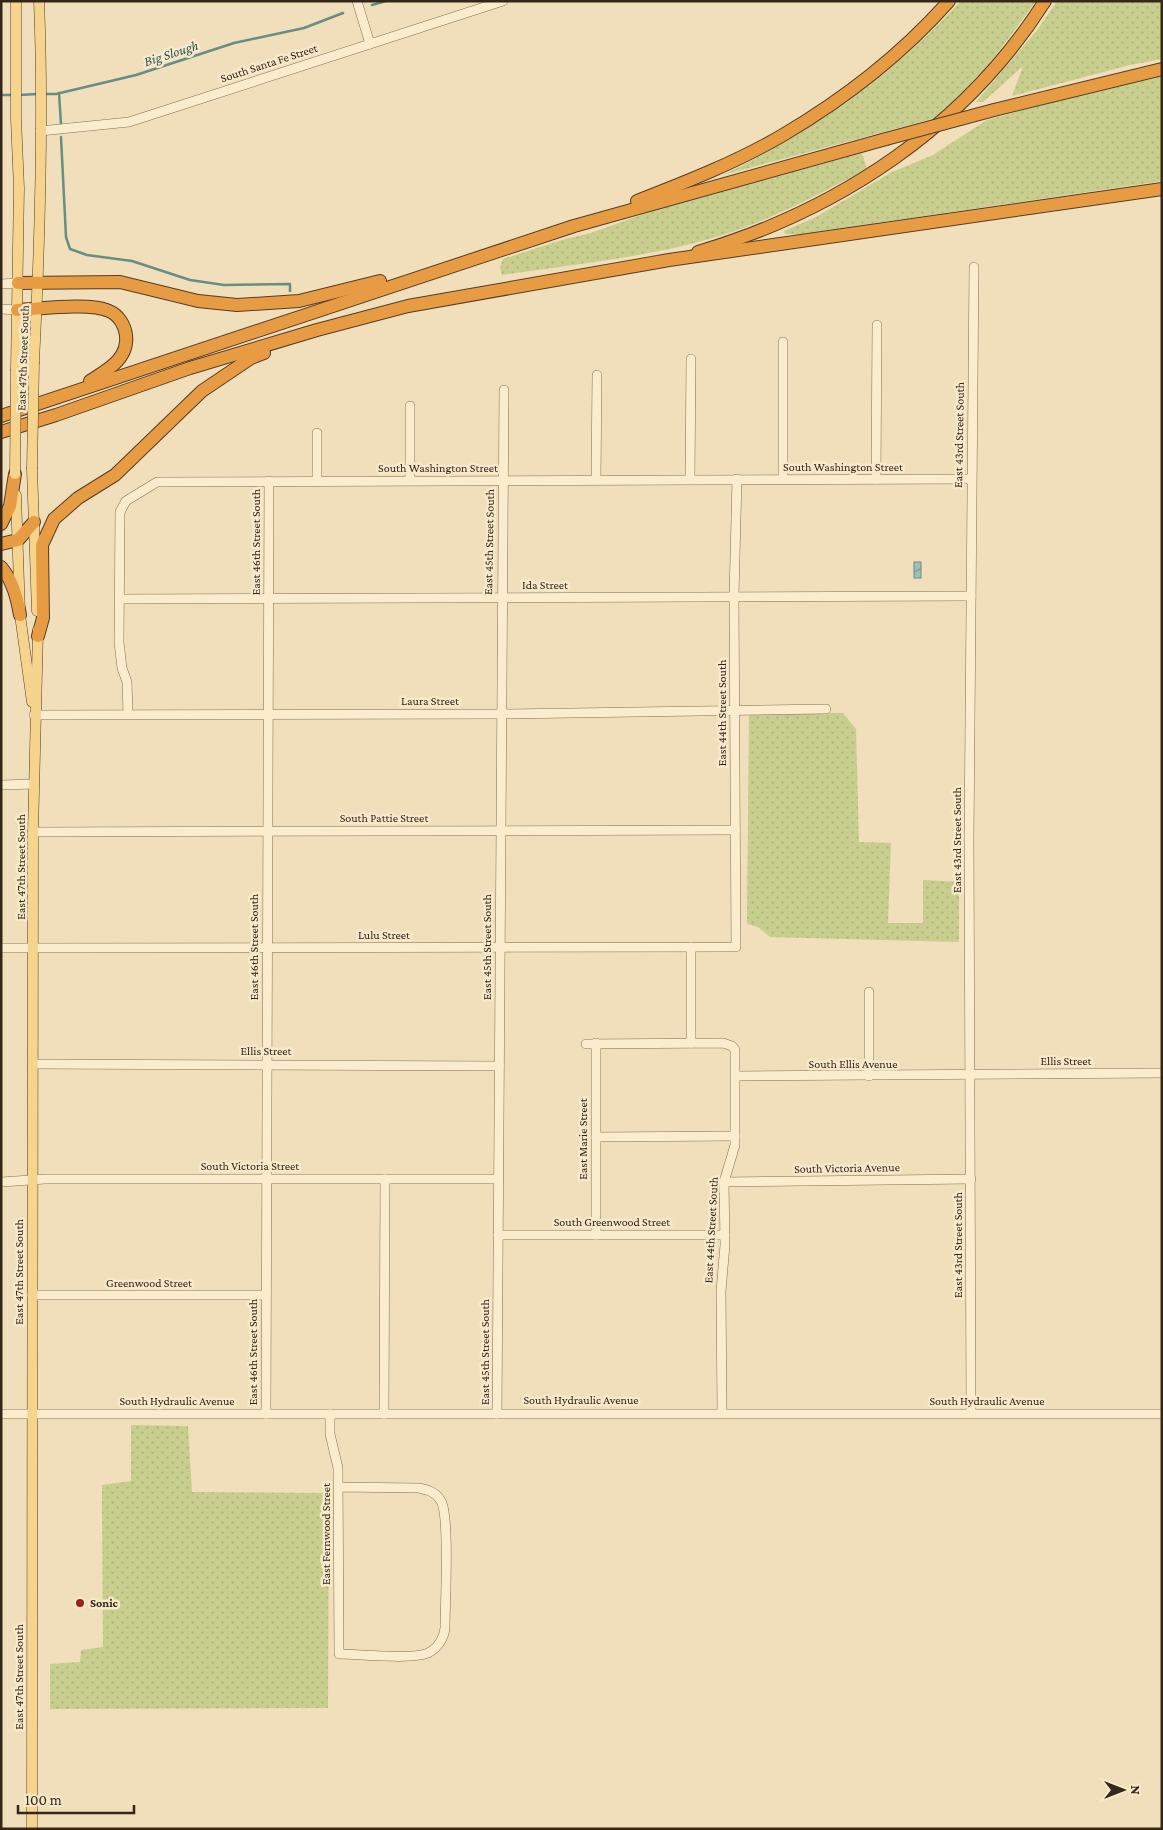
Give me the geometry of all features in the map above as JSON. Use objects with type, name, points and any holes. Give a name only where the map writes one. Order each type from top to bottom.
[{"type":"highway","points":[[574,226],[695,178],[782,136],[860,83],[926,27],[949,1]]},
{"type":"highway","points":[[669,260],[704,250],[793,217],[829,200],[889,164],[964,102],[1011,50],[1045,1]]},
{"type":"highway","points":[[1,416],[574,226],[886,139],[1162,68]]},
{"type":"highway","points":[[1,432],[56,415],[190,368],[317,330],[408,306],[669,260],[1162,189]]},
{"type":"highway","points":[[18,283],[120,282],[198,300],[237,305],[275,303],[339,292],[503,249]]},
{"type":"highway","points":[[17,310],[75,307],[109,311],[125,328],[126,341],[123,354],[115,365],[76,390]]},
{"type":"highway","points":[[38,636],[43,618],[42,545],[54,519],[78,498],[115,476],[202,391],[251,358],[317,330]]},
{"type":"highway","points":[[1,524],[10,506],[15,474]]},
{"type":"highway","points":[[1,544],[18,540],[34,522]]},
{"type":"highway","points":[[1,567],[8,575],[17,597],[20,615]]},
{"type":"main road","name":"East 47th Street South","points":[[16,1],[18,283],[15,474],[20,615],[34,715]]},
{"type":"main road","name":"East 47th Street South","points":[[32,1829],[33,832],[34,715],[38,685],[38,636],[32,469],[38,282],[41,74],[38,1]]},
{"type":"street","points":[[357,1],[370,44]]},
{"type":"street","name":"South Santa Fe Street","points":[[40,131],[129,122],[503,1]]},
{"type":"street","name":"East 43rd Street South","points":[[971,1413],[971,479],[974,266]]},
{"type":"street","points":[[1,284],[18,283]]},
{"type":"street","points":[[1,309],[17,310]]},
{"type":"street","points":[[876,479],[878,325]]},
{"type":"street","points":[[783,479],[784,342]]},
{"type":"street","points":[[690,359],[690,479]]},
{"type":"street","points":[[596,480],[597,375]]},
{"type":"street","name":"East 45th Street South","points":[[497,1414],[501,598],[504,390]]},
{"type":"street","points":[[410,406],[410,480]]},
{"type":"street","points":[[317,433],[318,481]]},
{"type":"street","name":"East 44th Street South","points":[[736,947],[734,596],[737,479]]},
{"type":"street","name":"South Washington Street","points":[[128,714],[127,682],[122,668],[118,642],[120,512],[126,501],[157,482],[971,479]]},
{"type":"street","name":"East 46th Street South","points":[[266,1414],[266,947],[269,481]]},
{"type":"street","name":"Ida Street","points":[[120,599],[971,596]]},
{"type":"street","name":"Laura Street","points":[[34,715],[501,714],[826,709]]},
{"type":"street","points":[[1,785],[34,784]]},
{"type":"street","name":"South Pattie Street","points":[[33,832],[735,830]]},
{"type":"street","points":[[586,1044],[691,1043],[690,947]]},
{"type":"street","name":"Lulu Street","points":[[1,948],[736,947]]},
{"type":"street","points":[[869,992],[869,1076]]},
{"type":"street","name":"East 44th Street South","points":[[691,1043],[728,1044],[735,1050],[735,1136],[732,1159],[724,1182],[725,1235],[721,1291],[722,1413]]},
{"type":"street","name":"East Marie Street","points":[[596,1044],[596,1234]]},
{"type":"street","name":"Ellis Street","points":[[33,1064],[499,1066]]},
{"type":"street","name":"Ellis Street","points":[[970,1073],[1162,1073]]},
{"type":"street","name":"South Ellis Avenue","points":[[736,1076],[957,1076],[970,1073]]},
{"type":"street","points":[[596,1137],[735,1136]]},
{"type":"street","points":[[384,1414],[385,1179]]},
{"type":"street","name":"South Victoria Street","points":[[1,1182],[32,1180],[498,1179]]},
{"type":"street","name":"South Victoria Avenue","points":[[724,1182],[971,1179]]},
{"type":"street","name":"South Greenwood Street","points":[[498,1235],[725,1235]]},
{"type":"street","name":"Greenwood Street","points":[[32,1295],[266,1295]]},
{"type":"street","name":"South Hydraulic Avenue","points":[[1,1414],[1162,1414]]},
{"type":"street","name":"East Fernwood Street","points":[[330,1414],[330,1434],[338,1468],[338,1488],[339,1654],[418,1655],[428,1653],[440,1644],[445,1628],[445,1527],[443,1505],[436,1495],[419,1488],[338,1488]]},
{"type":"green space","points":[[961,1],[1036,1],[991,62],[939,117],[723,175],[790,139],[851,99],[907,54]]},
{"type":"green space","points":[[1057,1],[1162,1],[1162,59],[1130,65],[1012,96],[1023,66],[983,102],[976,102],[1038,29]]},
{"type":"green space","points":[[1162,76],[1162,181],[801,234],[785,234],[784,231],[816,217],[892,172],[933,155],[987,120],[1122,83]]},
{"type":"green space","points":[[862,153],[867,169],[780,213],[744,228],[671,249],[502,275],[500,267],[503,259],[565,239],[591,233],[660,208]]},
{"type":"green space","points":[[749,713],[843,713],[856,729],[859,842],[891,843],[888,923],[923,923],[923,880],[959,882],[959,942],[770,937],[758,927],[747,924]]},
{"type":"green space","points":[[131,1425],[188,1426],[192,1492],[329,1493],[328,1708],[50,1709],[50,1664],[80,1662],[81,1650],[103,1647],[102,1485],[131,1481]]},
{"type":"water","points":[[914,562],[921,562],[921,578],[914,578]]},
{"type":"waterway","name":"Big Slough","points":[[372,5],[386,1]]},
{"type":"waterway","name":"Big Slough","points":[[44,94],[56,94],[136,75],[234,43],[304,28],[343,13]]},
{"type":"waterway","points":[[59,93],[61,124]]},
{"type":"waterway","name":"Big Slough","points":[[19,95],[38,94]]},
{"type":"waterway","name":"Big Slough","points":[[1,95],[13,95]]},
{"type":"waterway","points":[[61,137],[66,237],[70,249],[87,255],[132,261],[190,280],[224,285],[290,284],[290,291]]},
{"type":"place","name":"Sonic","points":[[80,1603]]}]
